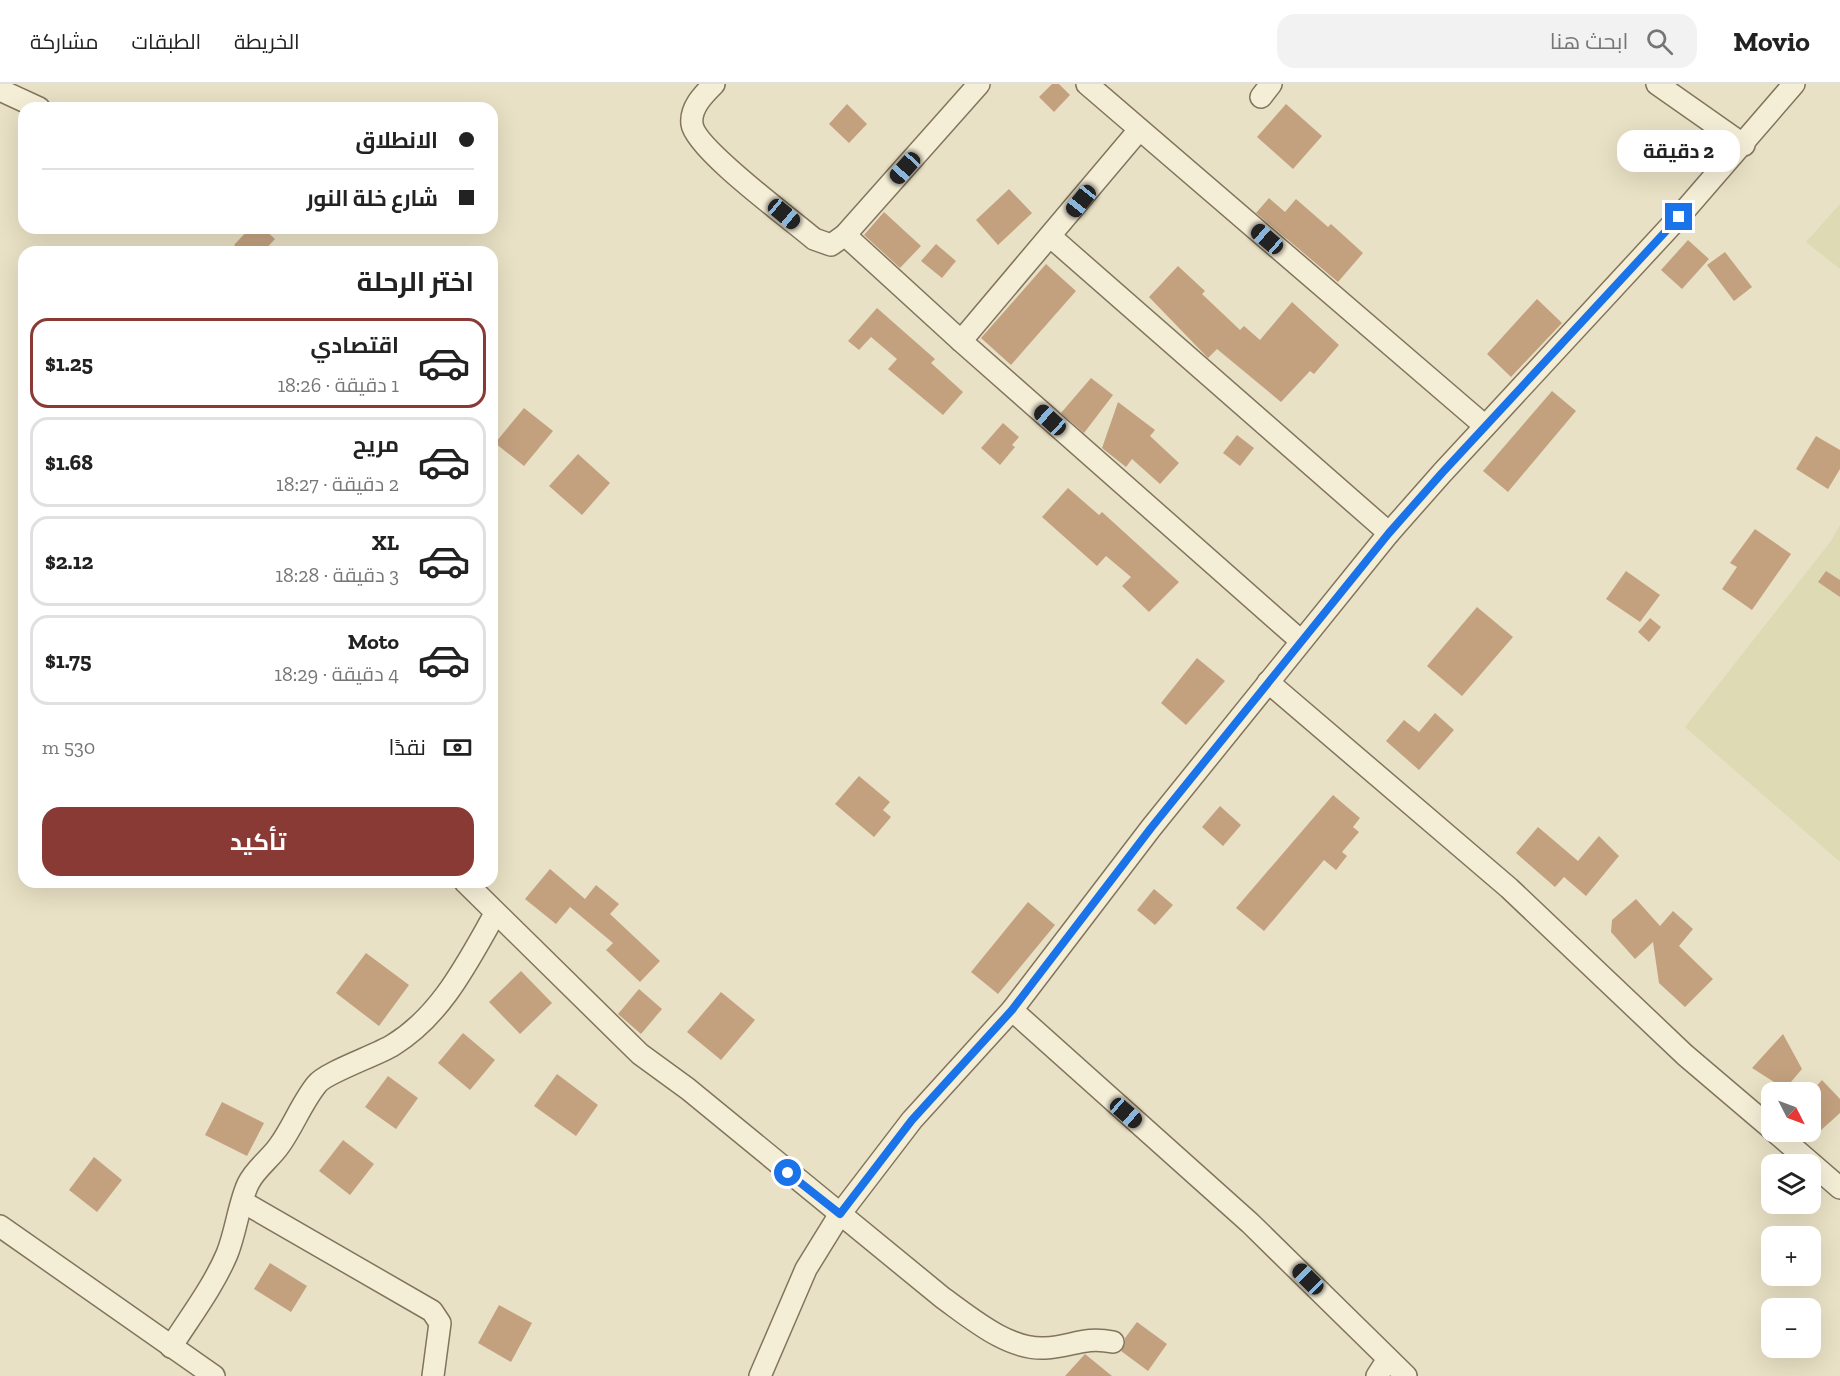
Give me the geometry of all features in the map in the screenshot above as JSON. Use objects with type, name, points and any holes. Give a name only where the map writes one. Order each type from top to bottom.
[{"type":"street","points":[[714,84],[694,111],[692,123],[694,131],[706,148],[814,239],[831,245],[845,235],[979,84]]},
{"type":"street","points":[[1087,84],[1485,426]]},
{"type":"street","points":[[1657,84],[1744,145]]},
{"type":"street","points":[[760,1376],[806,1269],[840,1214],[912,1120],[1012,1010],[1151,828],[1389,533],[1744,145],[1794,84]]},
{"type":"street","points":[[0,90],[26,102]]},
{"type":"street","points":[[961,341],[1052,237],[1139,130]]},
{"type":"street","points":[[845,235],[961,341],[1300,641]]},
{"type":"street","points":[[1052,237],[1389,533]]},
{"type":"street","points":[[1268,682],[1509,888],[1685,1055],[1761,1120]]},
{"type":"street","points":[[471,888],[640,1054],[688,1089],[943,1298],[984,1327],[1014,1342],[1044,1348],[1094,1338],[1113,1342]]},
{"type":"street","points":[[171,1347],[214,1281],[226,1256],[247,1185],[263,1162],[278,1148],[318,1082],[397,1043],[431,1014],[466,964],[495,914]]},
{"type":"street","points":[[1012,1010],[1250,1223],[1383,1368],[1406,1376]]},
{"type":"street","points":[[1787,1142],[1840,1188]]},
{"type":"street","points":[[243,1203],[432,1311],[440,1323],[433,1376]]},
{"type":"street","points":[[0,1226],[214,1376]]},
{"type":"shaded area","points":[[1840,204],[1840,269],[1806,242]]},
{"type":"shaded area","points":[[1840,525],[1840,862],[1685,727],[1831,541]]},
{"type":"building","points":[[1052,84],[1059,84],[1070,95],[1054,112],[1039,97]]},
{"type":"building","points":[[847,104],[867,124],[849,143],[829,124]]},
{"type":"building","points":[[1286,104],[1322,136],[1293,169],[1257,137]]},
{"type":"building","points":[[1009,189],[1032,213],[998,245],[976,220]]},
{"type":"building","points":[[1269,198],[1285,212],[1296,199],[1328,227],[1331,224],[1363,253],[1338,282],[1256,213]]},
{"type":"building","points":[[884,212],[921,246],[900,268],[864,235]]},
{"type":"building","points":[[244,234],[270,234],[275,239],[269,246],[234,245]]},
{"type":"building","points":[[1688,240],[1709,259],[1682,289],[1661,270]]},
{"type":"building","points":[[936,244],[956,261],[942,278],[921,261]]},
{"type":"building","points":[[1725,252],[1752,287],[1734,301],[1707,265]]},
{"type":"building","points":[[1046,264],[1076,291],[1011,365],[981,338]]},
{"type":"building","points":[[1178,266],[1205,291],[1202,294],[1240,330],[1244,326],[1260,340],[1292,302],[1339,345],[1314,374],[1310,371],[1281,402],[1217,349],[1208,358],[1149,297]]},
{"type":"building","points":[[1537,299],[1562,323],[1511,377],[1487,354]]},
{"type":"building","points":[[877,308],[935,359],[931,363],[963,392],[943,415],[888,369],[897,359],[871,337],[859,350],[848,341]]},
{"type":"building","points":[[1091,378],[1113,395],[1084,433],[1061,413]]},
{"type":"building","points":[[1552,391],[1576,411],[1508,492],[1483,471]]},
{"type":"building","points":[[1118,402],[1155,430],[1150,436],[1179,463],[1160,484],[1132,459],[1126,467],[1102,448]]},
{"type":"building","points":[[524,408],[553,431],[524,466],[498,445],[498,439]]},
{"type":"building","points":[[1003,423],[1019,437],[1012,445],[1015,447],[1000,465],[981,448]]},
{"type":"building","points":[[1237,435],[1254,448],[1240,466],[1223,453]]},
{"type":"building","points":[[1816,436],[1840,450],[1840,469],[1828,489],[1796,469]]},
{"type":"building","points":[[578,454],[610,483],[582,515],[549,486]]},
{"type":"building","points":[[1068,488],[1099,515],[1102,512],[1179,582],[1149,612],[1122,586],[1131,577],[1106,556],[1097,566],[1042,517]]},
{"type":"building","points":[[1755,529],[1791,554],[1752,610],[1722,589],[1737,567],[1730,563]]},
{"type":"building","points":[[1626,571],[1660,595],[1640,622],[1606,599]]},
{"type":"building","points":[[1826,571],[1840,580],[1840,597],[1818,582]]},
{"type":"building","points":[[1477,607],[1513,637],[1462,696],[1427,666]]},
{"type":"building","points":[[1650,618],[1661,627],[1649,642],[1638,632]]},
{"type":"building","points":[[1197,658],[1225,681],[1186,725],[1161,703]]},
{"type":"building","points":[[1435,713],[1454,730],[1419,770],[1386,741],[1404,720],[1419,732]]},
{"type":"building","points":[[859,776],[890,802],[883,810],[891,817],[874,837],[835,804]]},
{"type":"building","points":[[1333,795],[1360,818],[1353,827],[1359,832],[1342,852],[1347,856],[1336,870],[1324,860],[1264,931],[1236,908]]},
{"type":"building","points":[[1220,806],[1241,825],[1223,846],[1202,827]]},
{"type":"building","points":[[1538,827],[1578,861],[1599,836],[1619,856],[1586,896],[1564,877],[1555,887],[1516,853]]},
{"type":"building","points":[[550,869],[585,899],[596,885],[619,904],[610,914],[660,961],[640,982],[606,950],[613,943],[570,907],[556,924],[525,899]]},
{"type":"building","points":[[1154,889],[1173,905],[1155,925],[1137,910]]},
{"type":"building","points":[[1636,899],[1660,926],[1673,911],[1693,929],[1679,946],[1713,979],[1685,1007],[1659,983],[1653,942],[1635,959],[1611,932],[1612,920]]},
{"type":"building","points":[[1028,902],[1055,925],[998,994],[971,972]]},
{"type":"building","points":[[366,953],[409,985],[379,1026],[336,993]]},
{"type":"building","points":[[521,971],[552,1003],[520,1034],[489,1002]]},
{"type":"building","points":[[639,989],[662,1009],[641,1034],[618,1014]]},
{"type":"building","points":[[721,992],[755,1020],[721,1060],[687,1032]]},
{"type":"building","points":[[463,1033],[495,1060],[470,1090],[438,1063]]},
{"type":"building","points":[[1783,1034],[1802,1069],[1791,1082],[1774,1082],[1752,1068]]},
{"type":"building","points":[[557,1074],[598,1105],[576,1136],[534,1106]]},
{"type":"building","points":[[388,1076],[418,1098],[396,1129],[365,1107]]},
{"type":"building","points":[[1822,1080],[1840,1099],[1840,1113],[1821,1130],[1821,1082]]},
{"type":"building","points":[[222,1102],[264,1123],[247,1156],[205,1135]]},
{"type":"building","points":[[343,1140],[374,1164],[350,1195],[319,1171]]},
{"type":"building","points":[[94,1157],[122,1180],[97,1212],[69,1190]]},
{"type":"building","points":[[270,1263],[307,1286],[291,1312],[254,1289]]},
{"type":"building","points":[[499,1305],[532,1323],[511,1362],[478,1343]]},
{"type":"building","points":[[1137,1322],[1167,1344],[1148,1371],[1121,1351],[1125,1338]]},
{"type":"building","points":[[1085,1354],[1112,1376],[1065,1376]]},
{"type":"route","points":[[788,1173],[840,1214],[912,1120],[1012,1010],[1151,828],[1389,533],[1679,217]]}]
